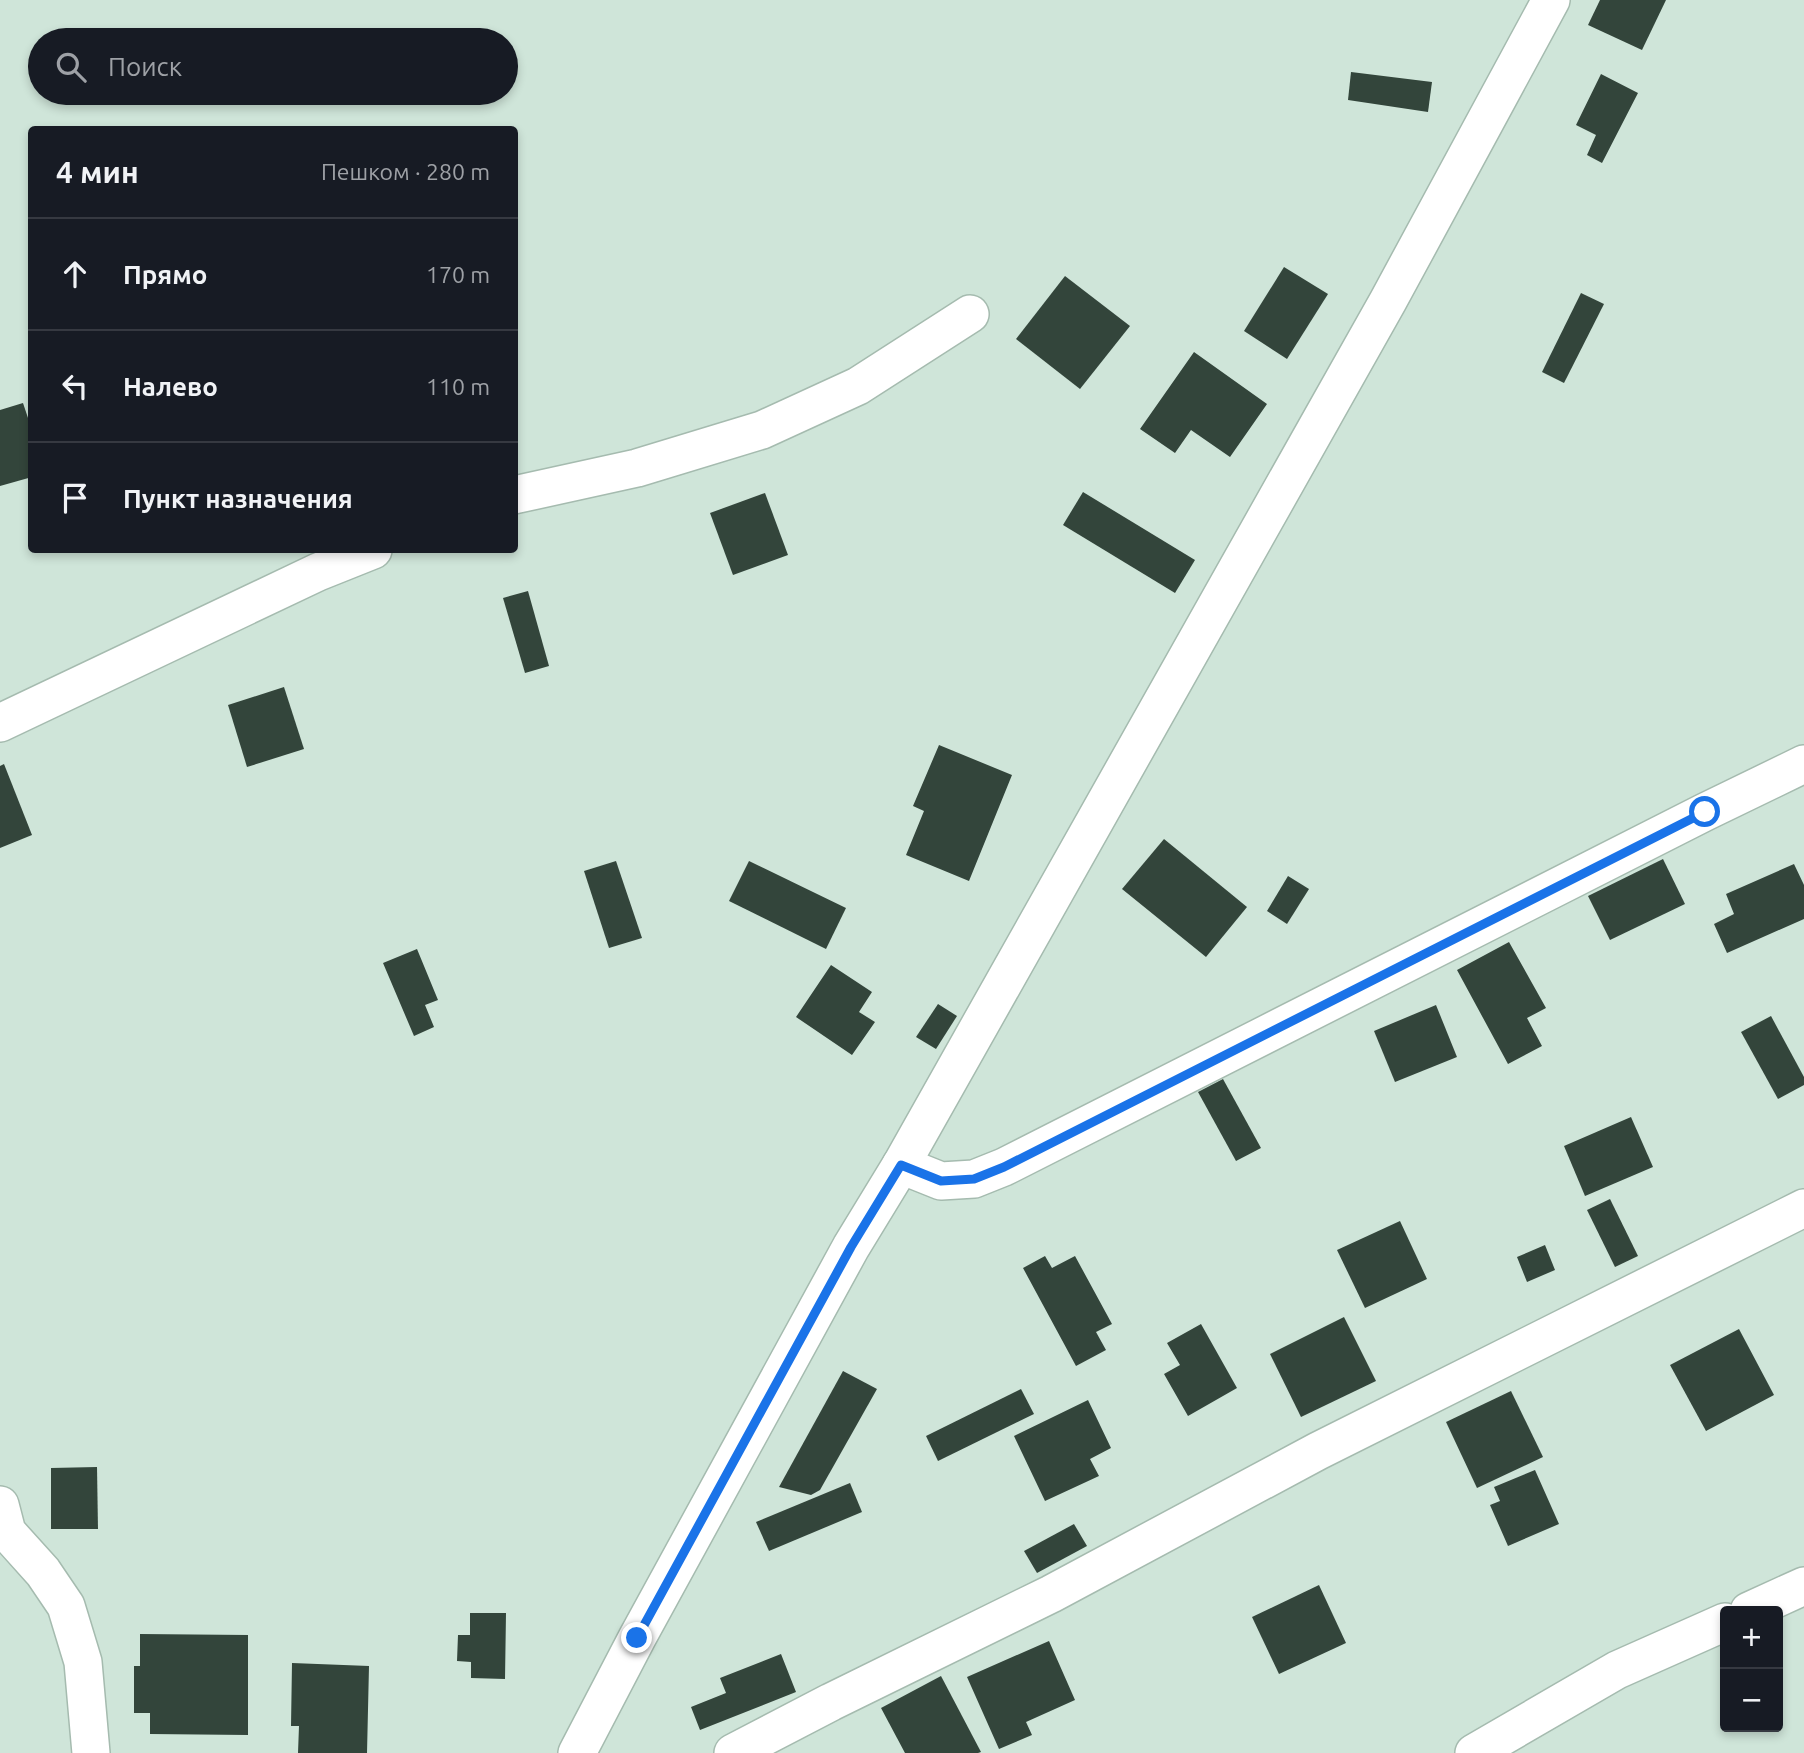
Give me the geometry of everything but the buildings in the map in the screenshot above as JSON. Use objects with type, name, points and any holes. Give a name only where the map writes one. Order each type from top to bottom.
[{"type":"street","points":[[577,1753],[844,1259],[901,1165],[1381,313],[1551,0]]},
{"type":"street","points":[[518,494],[637,468],[762,430],[858,386],[970,314]]},
{"type":"street","points":[[0,723],[318,572],[366,553]]},
{"type":"street","points":[[901,1165],[941,1181],[974,1179],[1004,1167],[1692,818],[1804,764]]},
{"type":"street","points":[[733,1753],[1051,1594],[1318,1451],[1804,1208]]},
{"type":"street","points":[[0,1505],[7,1532],[43,1572],[66,1606],[83,1662],[91,1753]]},
{"type":"street","points":[[1760,1606],[1804,1586]]},
{"type":"street","points":[[1474,1753],[1617,1670],[1720,1624]]},
{"type":"route","points":[[637,1638],[851,1247],[901,1165],[941,1181],[974,1179],[1004,1167],[1705,812]]}]
